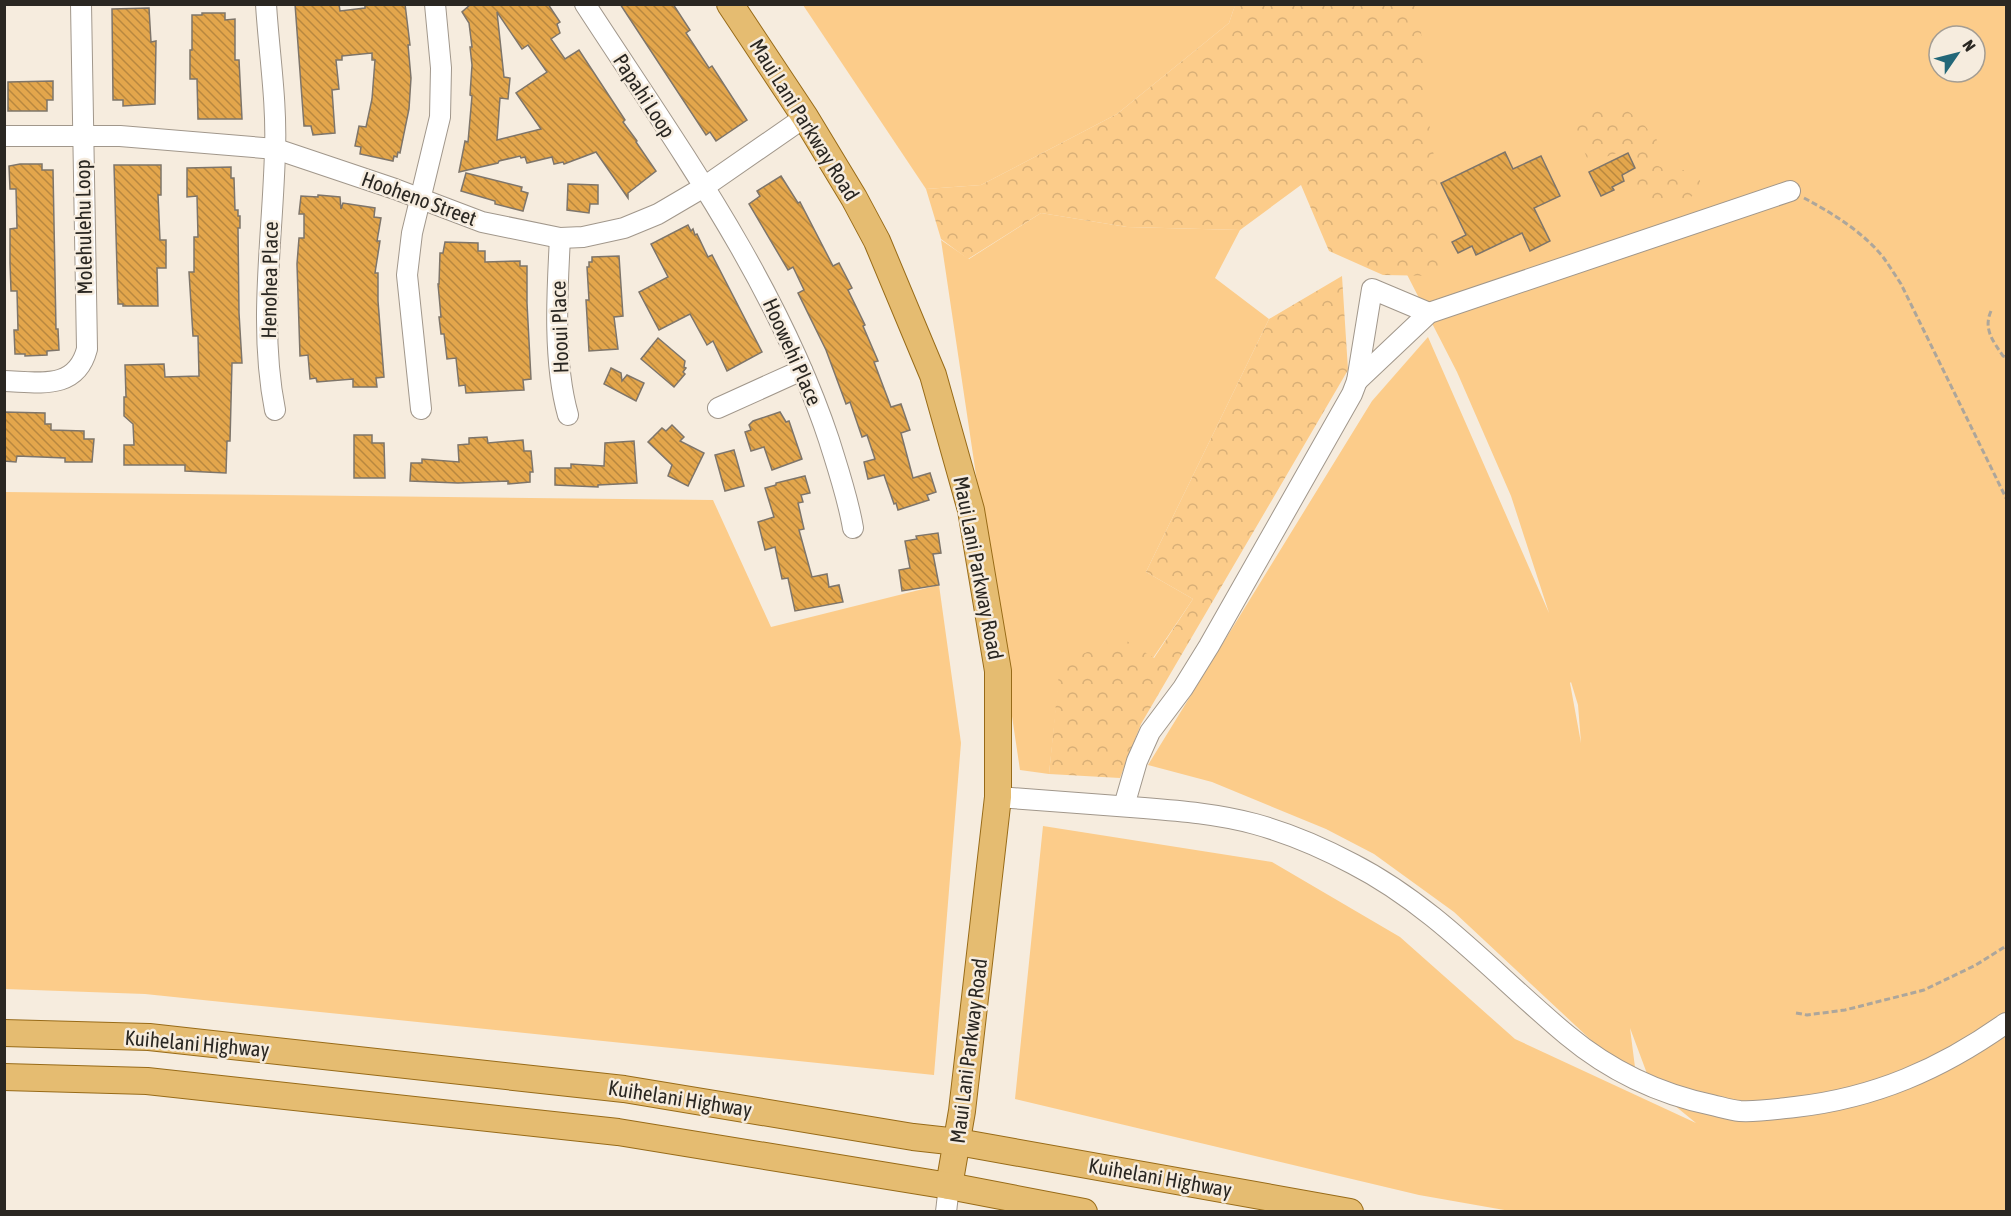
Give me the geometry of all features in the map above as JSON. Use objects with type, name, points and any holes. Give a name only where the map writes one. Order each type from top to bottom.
[{"type":"main road","name":"Maui Lani Parkway Road","points":[[730,4],[805,117],[877,241],[933,375],[971,510],[998,671],[998,797],[958,1142],[949,1186]]},
{"type":"main road","name":"Kuihelani Highway","points":[[4,1033],[149,1037],[624,1089],[913,1137],[958,1142],[1350,1212]]},
{"type":"main road","name":"Kuihelani Highway","points":[[4,1077],[147,1082],[618,1132],[949,1186],[1084,1212]]},
{"type":"street","name":"Molehulehu Loop","points":[[4,381],[52,382],[65,379],[76,372],[84,361],[87,349],[81,4]]},
{"type":"street","points":[[266,4],[276,149]]},
{"type":"street","points":[[421,409],[407,275],[412,232],[440,117],[441,68],[435,4]]},
{"type":"street","name":"Papahi Loop","points":[[585,4],[704,187]]},
{"type":"street","name":"Hooheno Street","points":[[4,136],[120,136],[276,149],[482,222],[560,238],[583,237],[624,228],[658,214],[704,187],[805,117]]},
{"type":"street","name":"Henohea Place","points":[[275,410],[270,385],[266,295],[276,149]]},
{"type":"street","name":"Hoowehi Place","points":[[704,187],[764,288],[802,370],[818,408],[836,462],[854,528]]},
{"type":"street","points":[[1357,381],[1429,314],[1790,191]]},
{"type":"street","name":"Hooui Place","points":[[560,238],[557,286],[564,399],[568,415]]},
{"type":"street","points":[[1124,806],[1137,761],[1150,732],[1183,688],[1209,646],[1357,381],[1372,289],[1429,314]]},
{"type":"street","points":[[718,408],[802,370]]},
{"type":"street","points":[[998,797],[1204,813],[1256,824],[1310,844],[1354,864],[1399,891],[1433,916],[1569,1036],[1600,1059],[1632,1078],[1666,1093],[1738,1111],[1816,1105],[1857,1096],[1898,1083],[1937,1067],[1974,1046],[2007,1023]]},
{"type":"street","points":[[946,1212],[949,1186]]},
{"type":"path","points":[[1790,191],[1828,211],[1882,256],[1901,284],[2007,498]]},
{"type":"path","points":[[1991,311],[1987,320],[1990,336],[2003,356],[2007,357]]},
{"type":"path","points":[[1796,1013],[1807,1016],[1845,1010],[1924,990],[1976,965],[2007,946]]},
{"type":"green space","points":[[1419,4],[1426,100],[1441,207],[1438,276],[1383,275],[1329,251],[1301,185],[1240,230],[1127,227],[1041,213],[968,259],[941,239],[926,189],[981,185],[1117,114],[1229,23],[1235,5]]},
{"type":"green space","points":[[803,5],[1235,5],[1229,23],[1117,114],[981,185],[926,189]]},
{"type":"green space","points":[[1312,5],[2006,5],[2006,1211],[1510,1211],[1419,1195],[1015,1099],[1043,826],[1272,862],[1400,937],[1515,1039],[1696,1123],[1652,1087],[1630,1028],[1637,1083],[1454,912],[1374,854],[1326,829],[1212,782],[1148,765],[1372,401],[1428,337],[1549,613],[1511,496],[1457,372],[1360,183]],"holes":[[[1571,682],[1578,705],[1581,743]]]},
{"type":"green space","points":[[1618,104],[1640,120],[1657,140],[1656,165],[1672,172],[1684,170],[1700,179],[1700,192],[1673,206],[1635,196],[1638,164],[1628,149],[1589,163],[1572,122],[1589,111]]},
{"type":"green space","points":[[1041,213],[1127,227],[1240,230],[1215,278],[1269,319],[1146,572],[1193,599],[1153,658],[1061,663],[1049,774],[1020,770],[941,240],[969,259]]},
{"type":"green space","points":[[1342,276],[1348,370],[1141,724],[1120,778],[1049,774],[1060,663],[1122,638],[1154,658],[1193,599],[1146,572],[1269,319]]},
{"type":"green space","points":[[5,492],[713,500],[771,627],[939,585],[961,743],[934,1075],[145,994],[5,989]]},
{"type":"building","points":[[295,4],[339,4],[340,11],[365,8],[365,4],[405,4],[410,45],[408,45],[411,78],[409,109],[400,153],[398,152],[397,157],[394,156],[393,161],[360,154],[361,147],[355,146],[359,126],[366,127],[372,99],[375,60],[372,60],[372,53],[342,56],[342,60],[336,60],[339,89],[332,90],[335,133],[313,135],[311,126],[304,126]]},
{"type":"building","points":[[471,4],[548,4],[560,22],[557,24],[560,33],[551,39],[565,59],[579,50],[656,171],[628,193],[628,198],[596,152],[564,164],[563,162],[554,164],[552,157],[527,163],[525,157],[520,156],[459,172],[465,141],[468,142],[472,96],[470,95],[472,65],[470,47],[472,47],[469,23],[462,12]],"holes":[[[497,12],[522,49],[528,45],[547,72],[516,93],[541,129],[497,140],[500,98],[508,99],[510,78],[504,77]]]},
{"type":"building","points":[[620,4],[673,4],[690,30],[686,33],[709,68],[712,66],[747,120],[716,141],[710,132],[706,135]]},
{"type":"building","points":[[149,8],[151,42],[156,41],[155,104],[123,106],[123,100],[113,100],[112,9]]},
{"type":"building","points":[[202,13],[225,13],[225,20],[235,19],[235,60],[239,60],[242,119],[198,119],[197,79],[190,79],[190,50],[192,50],[192,15],[202,15]]},
{"type":"building","points":[[53,81],[53,100],[47,100],[47,111],[8,111],[8,82]]},
{"type":"building","points":[[1505,152],[1513,169],[1541,156],[1560,196],[1534,208],[1550,241],[1530,251],[1522,233],[1476,255],[1472,246],[1458,253],[1452,242],[1466,235],[1441,183]]},
{"type":"building","points":[[1628,153],[1635,168],[1622,175],[1624,181],[1612,187],[1614,190],[1601,196],[1589,172]]},
{"type":"building","points":[[42,164],[42,170],[53,170],[56,329],[58,329],[59,350],[47,351],[47,355],[15,354],[14,330],[18,330],[17,291],[11,291],[10,229],[17,228],[16,189],[10,189],[9,166]]},
{"type":"building","points":[[114,165],[161,165],[161,195],[158,195],[160,240],[166,240],[166,268],[157,268],[158,306],[118,304]]},
{"type":"building","points":[[231,167],[231,178],[234,178],[235,210],[238,210],[238,216],[240,216],[240,228],[238,228],[239,313],[242,363],[232,363],[230,441],[227,441],[226,473],[185,471],[185,465],[124,465],[124,445],[134,445],[133,424],[124,416],[125,365],[164,364],[165,377],[199,376],[198,336],[193,336],[189,272],[194,272],[194,237],[198,237],[197,196],[187,197],[187,168]]},
{"type":"building","points":[[466,173],[522,187],[521,191],[528,193],[523,211],[495,204],[495,201],[461,191]]},
{"type":"building","points":[[781,176],[798,203],[800,202],[833,266],[839,263],[852,288],[848,290],[865,325],[863,326],[878,361],[874,362],[891,407],[901,404],[910,430],[901,433],[913,478],[930,473],[936,492],[927,495],[929,500],[898,510],[884,475],[868,479],[864,462],[875,459],[867,435],[862,437],[850,402],[846,404],[826,350],[798,293],[804,290],[793,267],[788,270],[749,204],[760,196],[757,191]]},
{"type":"building","points":[[568,184],[598,185],[598,204],[590,204],[589,213],[567,210]]},
{"type":"building","points":[[318,195],[340,197],[341,209],[343,203],[375,208],[374,217],[381,218],[375,273],[378,273],[384,377],[376,378],[377,387],[353,387],[353,379],[317,382],[316,378],[310,379],[308,355],[300,356],[297,264],[299,238],[304,238],[304,214],[299,214],[301,196],[318,197]]},
{"type":"building","points":[[688,225],[691,231],[693,229],[695,235],[697,234],[708,257],[712,255],[762,352],[727,371],[713,341],[707,345],[690,314],[659,330],[639,292],[668,277],[651,244]]},
{"type":"building","points":[[445,242],[478,243],[478,251],[485,251],[485,262],[520,261],[520,266],[527,266],[531,379],[523,380],[524,390],[466,393],[465,385],[459,386],[456,358],[447,359],[439,317],[441,317],[438,284],[440,253],[443,253]]},
{"type":"building","points":[[619,256],[623,316],[614,317],[618,349],[589,351],[587,267],[589,267],[589,262],[592,262],[592,257]]},
{"type":"building","points":[[658,338],[685,361],[684,367],[686,368],[683,372],[685,374],[674,387],[641,359]]},
{"type":"building","points":[[611,368],[621,373],[622,381],[627,375],[644,383],[636,401],[604,384]]},
{"type":"building","points":[[4,412],[45,413],[45,424],[51,424],[51,430],[84,431],[84,439],[94,439],[92,462],[65,462],[65,458],[17,456],[16,462],[4,461]]},
{"type":"building","points":[[780,412],[786,422],[789,421],[802,459],[772,470],[764,447],[751,451],[745,432],[751,430],[749,425],[753,421]]},
{"type":"building","points":[[672,425],[684,437],[680,441],[704,453],[688,486],[668,476],[672,465],[648,442],[662,428],[666,431]]},
{"type":"building","points":[[354,435],[372,435],[372,443],[384,443],[385,478],[354,478]]},
{"type":"building","points":[[487,437],[488,443],[523,440],[524,451],[531,451],[533,472],[530,472],[530,482],[508,484],[508,481],[458,483],[410,481],[411,463],[422,463],[422,459],[459,462],[458,445],[469,444],[469,438]]},
{"type":"building","points":[[634,441],[637,483],[598,485],[598,487],[555,485],[555,468],[571,468],[571,464],[604,466],[605,443]]},
{"type":"building","points":[[734,450],[744,486],[725,491],[715,455]]},
{"type":"building","points":[[805,476],[810,493],[801,495],[803,502],[798,503],[804,529],[799,530],[812,577],[827,574],[829,587],[839,585],[843,602],[795,611],[788,578],[782,579],[775,547],[765,550],[758,522],[774,517],[765,488]]},
{"type":"building","points":[[938,533],[941,553],[933,554],[939,585],[902,591],[899,570],[910,568],[905,541],[917,539],[916,536]]}]
